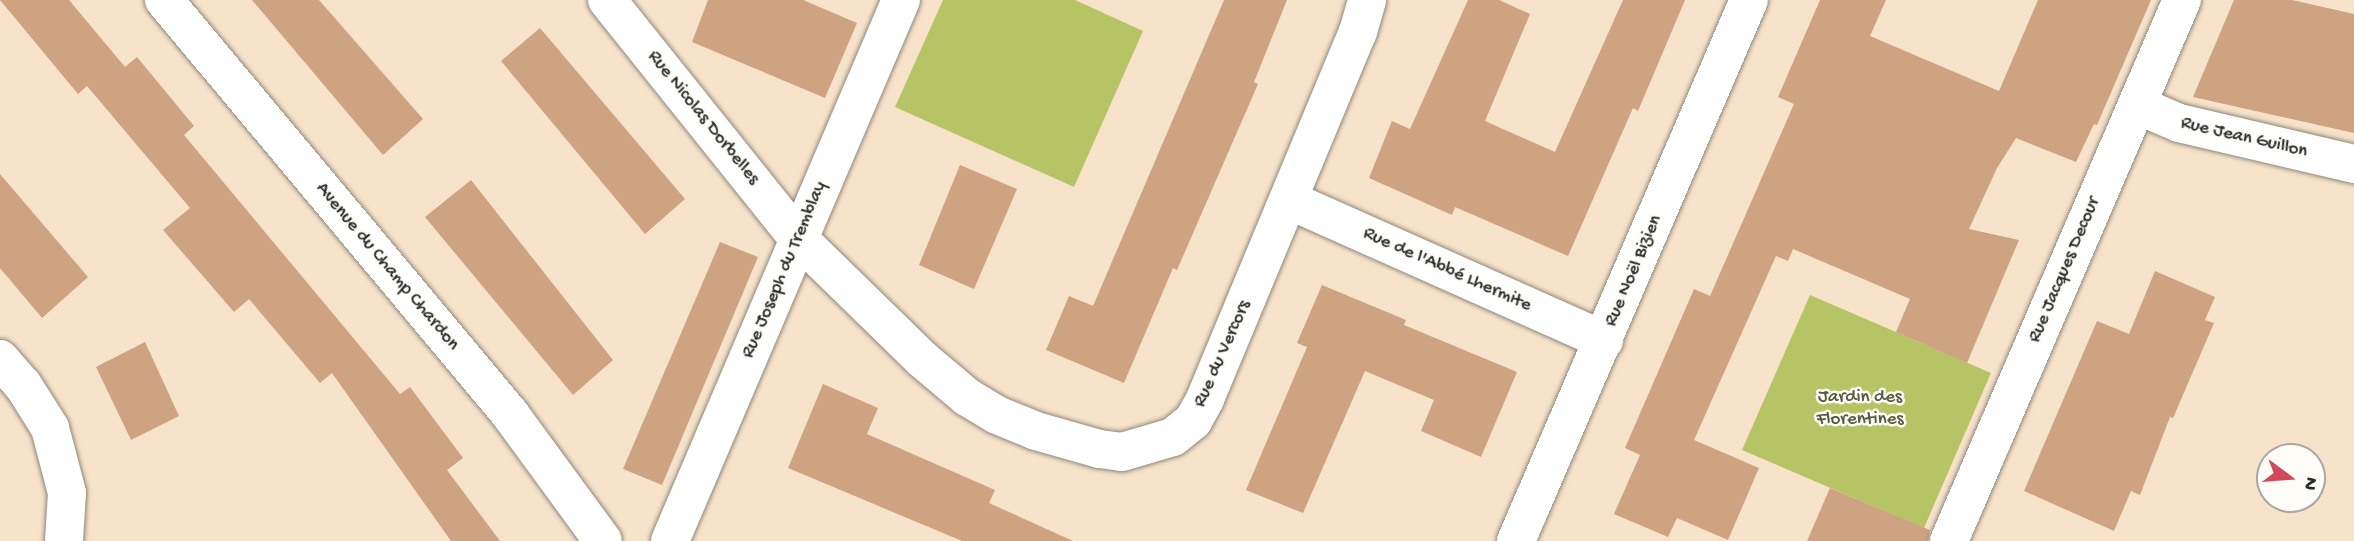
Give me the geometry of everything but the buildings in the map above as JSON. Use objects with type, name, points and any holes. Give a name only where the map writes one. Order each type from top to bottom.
[{"type":"street","name":"Avenue du Champ Chardon","points":[[164,0],[510,414],[603,541]]},
{"type":"street","name":"Rue Nicolas Dorbelles","points":[[607,0],[798,238]]},
{"type":"street","name":"Rue Joseph du Tremblay","points":[[670,541],[901,0]]},
{"type":"street","name":"Rue du Vercors","points":[[798,238],[841,284],[967,397],[997,415],[1036,431],[1099,449],[1122,452],[1173,437],[1193,421],[1359,32],[1367,0]]},
{"type":"street","name":"Rue Noël Bizien","points":[[1516,541],[1749,0]]},
{"type":"street","name":"Rue Jacques Decour","points":[[1949,541],[2182,0]]},
{"type":"street","name":"Rue Jean Guillon","points":[[2137,105],[2179,123],[2354,164]]},
{"type":"street","name":"Rue de l'Abbé Lhermite","points":[[1289,200],[1604,340]]},
{"type":"street","points":[[0,359],[23,385],[50,428],[67,493],[65,541]]},
{"type":"green space","points":[[943,0],[1075,0],[1143,31],[1074,187],[895,107]]},
{"type":"green space","name":"Jardin des Florentines","points":[[1810,295],[1991,373],[1924,528],[1742,450]]}]
